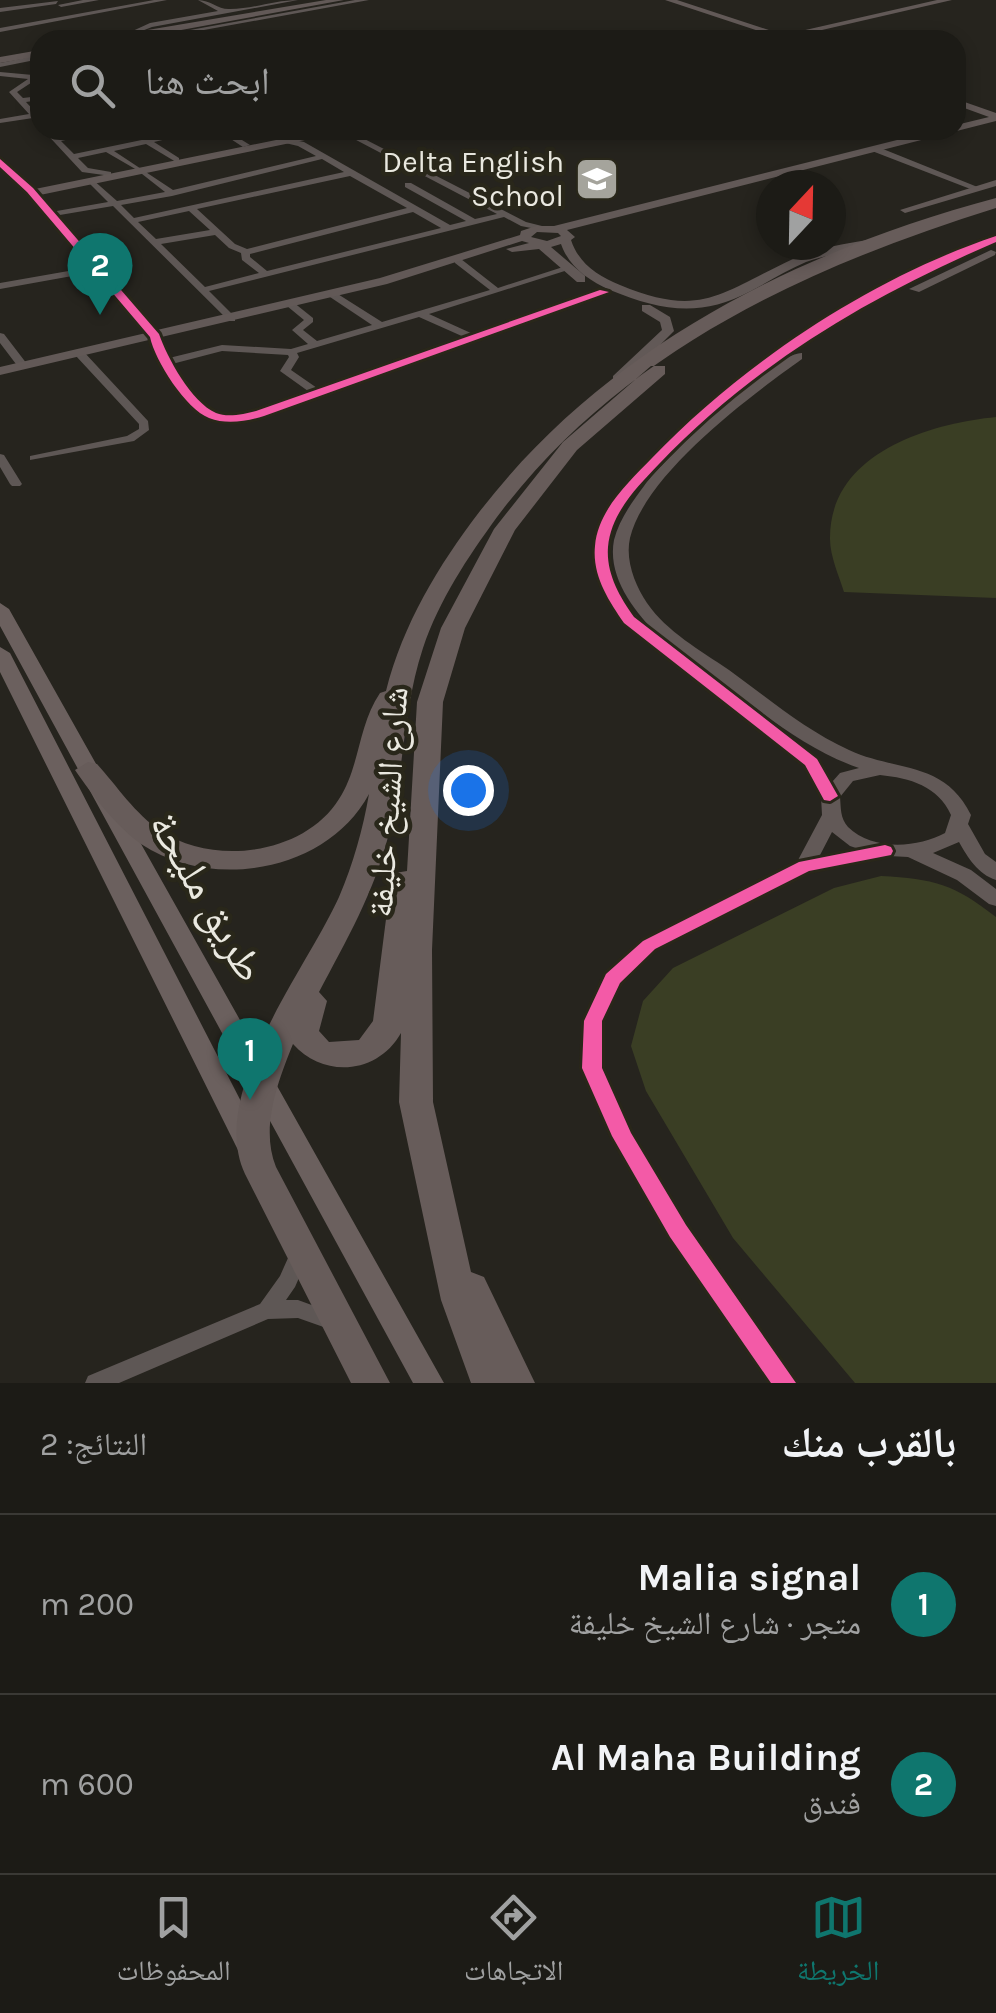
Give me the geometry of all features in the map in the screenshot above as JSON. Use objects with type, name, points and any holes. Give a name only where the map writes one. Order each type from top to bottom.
[{"type":"highway","name":"شارع الشيخ خليفة","points":[[252,1150],[264,1080],[292,1012],[332,945],[376,830],[399,688],[421,622],[495,503],[548,442],[618,379],[720,311],[867,243],[917,213],[996,202]]},
{"type":"highway","name":"شارع الشيخ خليفة","points":[[490,1383],[458,1300],[425,1158],[414,1076],[425,778],[434,684],[465,601],[520,508],[592,424],[680,354],[767,301],[880,250],[996,213]]},
{"type":"highway","points":[[88,770],[138,825],[164,845],[225,859],[270,854],[310,840],[340,818],[357,790],[382,708],[399,688]]},
{"type":"highway","points":[[332,945],[328,968],[306,1014],[303,1034],[318,1051],[358,1055],[381,1042],[386,1032],[414,794],[425,778]]},
{"type":"highway","points":[[252,1150],[371,1383]]},
{"type":"highway","points":[[447,1244],[516,1383]]},
{"type":"main road","name":"طريق مليحة","points":[[0,609],[429,1383]]},
{"type":"main road","name":"طريق مليحة","points":[[0,653],[9,682],[252,1150]]},
{"type":"street","points":[[0,0],[14,8]]},
{"type":"street","points":[[0,10],[96,0]]},
{"type":"street","points":[[0,30],[164,0]]},
{"type":"street","points":[[200,0],[237,13],[273,12]]},
{"type":"street","points":[[164,30],[296,0]]},
{"type":"street","points":[[202,30],[340,0]]},
{"type":"street","points":[[171,30],[237,13],[366,0]]},
{"type":"street","points":[[669,0],[754,30]]},
{"type":"street","points":[[803,30],[933,0]]},
{"type":"street","points":[[806,30],[948,0]]},
{"type":"street","points":[[57,2],[84,17]]},
{"type":"street","points":[[237,13],[273,12]]},
{"type":"street","points":[[189,30],[198,25]]},
{"type":"street","points":[[2,58],[30,54]]},
{"type":"street","points":[[0,74],[30,75]]},
{"type":"street","points":[[30,79],[14,90],[30,112]]},
{"type":"street","points":[[20,101],[30,100]]},
{"type":"street","points":[[966,106],[996,117]]},
{"type":"street","points":[[966,125],[996,117]]},
{"type":"street","points":[[0,122],[30,120]]},
{"type":"street","points":[[56,140],[74,157],[86,178],[119,204],[232,318]]},
{"type":"street","points":[[74,157],[155,140]]},
{"type":"street","points":[[238,140],[246,145]]},
{"type":"street","points":[[28,188],[139,170],[280,140]]},
{"type":"street","points":[[42,204],[52,192],[86,178],[284,140]]},
{"type":"street","points":[[310,140],[322,157],[448,228]]},
{"type":"street","points":[[368,140],[506,214],[566,269],[604,292],[658,314],[669,328],[618,379]]},
{"type":"street","points":[[0,371],[458,261],[525,231],[684,198],[912,140]]},
{"type":"street","points":[[147,142],[176,160]]},
{"type":"street","points":[[108,150],[172,193]]},
{"type":"street","points":[[875,150],[976,188]]},
{"type":"street","points":[[50,215],[172,193],[322,157]]},
{"type":"street","points":[[0,162],[28,188],[155,336],[166,362],[202,410],[219,417],[252,416],[604,292]]},
{"type":"street","points":[[135,220],[351,173]]},
{"type":"street","points":[[917,213],[996,183]]},
{"type":"street","points":[[386,193],[410,186],[473,222]]},
{"type":"street","points":[[192,210],[246,252],[464,191]]},
{"type":"street","points":[[473,256],[567,238],[684,198]]},
{"type":"street","points":[[204,290],[506,214]]},
{"type":"street","points":[[552,228],[567,238],[572,257],[597,279],[640,298],[687,308],[716,302],[824,251],[867,243]]},
{"type":"street","points":[[157,242],[216,232]]},
{"type":"street","points":[[991,253],[978,250],[996,240]]},
{"type":"street","points":[[960,827],[944,844],[915,852],[884,850],[861,843],[831,806],[820,773],[800,752],[629,620],[616,603],[602,568],[603,534],[619,504],[671,443],[764,364],[892,288],[996,240]]},
{"type":"street","points":[[246,252],[245,258],[265,274]]},
{"type":"street","points":[[991,253],[859,318],[780,368],[679,457],[639,506],[623,536],[623,566],[647,614],[817,744],[880,769],[917,774],[948,792],[957,803],[960,827],[978,858],[996,873]]},
{"type":"street","points":[[458,261],[494,284],[497,291]]},
{"type":"street","points":[[0,286],[96,269]]},
{"type":"street","points":[[166,362],[228,348],[260,354],[291,352],[566,269]]},
{"type":"street","points":[[330,294],[381,326]]},
{"type":"street","points":[[290,304],[310,320],[297,330],[316,345]]},
{"type":"street","points":[[422,314],[473,338]]},
{"type":"street","points":[[0,336],[23,366]]},
{"type":"street","points":[[291,352],[294,357],[285,371],[318,393]]},
{"type":"street","points":[[34,458],[122,441],[144,430],[144,423],[80,354]]},
{"type":"street","points":[[0,457],[16,484]]},
{"type":"street","points":[[805,866],[847,777],[880,769]]},
{"type":"street","points":[[784,1383],[711,1282],[648,1183],[600,1092],[590,1044],[600,999],[629,960],[649,945],[805,866],[884,850]]},
{"type":"street","points":[[915,852],[964,876],[996,899]]},
{"type":"street","points":[[266,1310],[288,1281],[301,1251]]},
{"type":"street","points":[[96,1383],[266,1310],[313,1312],[339,1325]]},
{"type":"green space","points":[[996,417],[996,598],[844,592],[830,539],[834,510],[846,485],[864,465],[913,436]]},
{"type":"green space","points":[[881,876],[943,885],[996,917],[996,1383],[855,1383],[733,1238],[646,1091],[631,1046],[643,1001],[673,968],[834,888]]},
{"type":"cycle path","points":[[0,162],[30,190],[155,336],[168,367],[186,391],[217,417],[260,414],[604,292]]},
{"type":"cycle path","points":[[830,796],[811,762],[629,620],[603,570],[601,548],[606,527],[625,495],[680,435],[762,366],[899,282],[996,239]]},
{"type":"cycle path","points":[[784,1383],[678,1231],[622,1136],[592,1068],[593,1021],[613,979],[649,945],[805,866],[885,851]]},
{"type":"place","name":"Delta English School","points":[[597,179]]},
{"type":"place","name":"Al Maha Building","points":[[100,315]]},
{"type":"place","name":"Malia signal","points":[[250,1100]]}]
